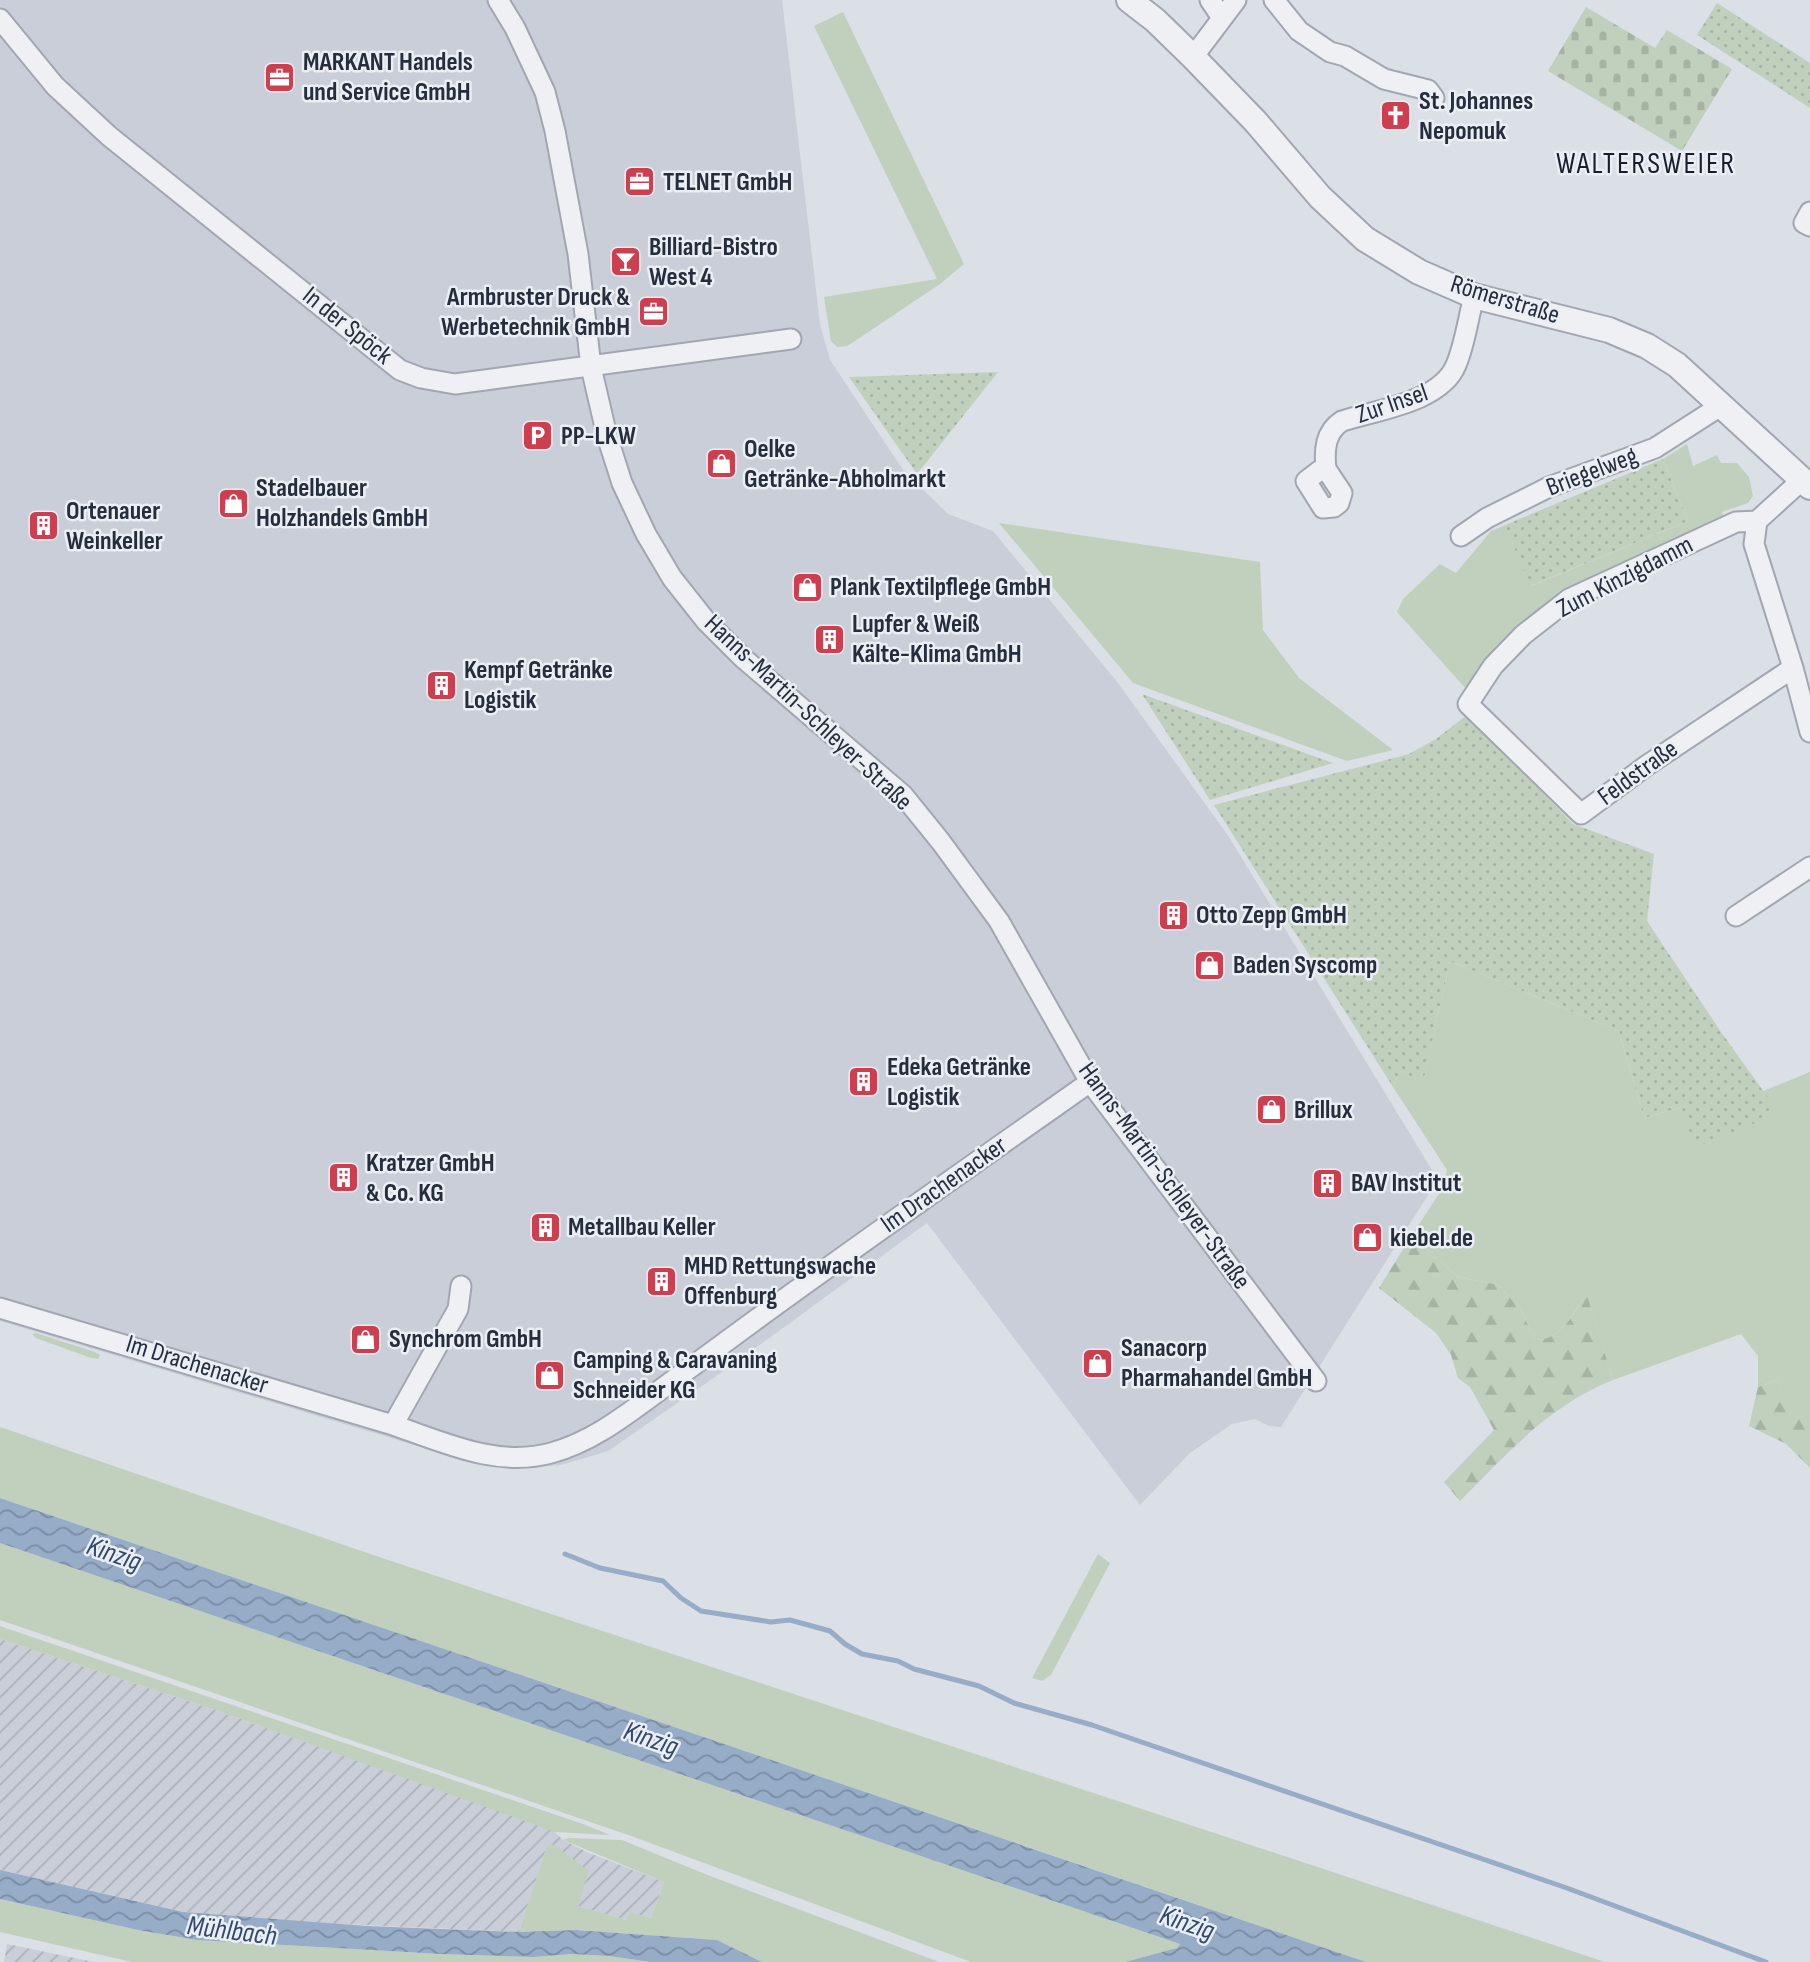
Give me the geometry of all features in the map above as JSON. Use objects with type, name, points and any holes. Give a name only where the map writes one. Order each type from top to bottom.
[{"type":"street","name":"Hanns-Martin-Schleyer-Straße","points":[[498,0],[515,28],[545,92],[555,131],[578,254],[591,367],[607,436],[622,483],[671,578],[706,621],[743,657],[903,795],[999,921],[1090,1082],[1316,1381]]},
{"type":"street","name":"Römerstraße","points":[[1129,0],[1155,20],[1193,57],[1255,121],[1320,197],[1365,239],[1419,272],[1474,296],[1609,330],[1647,346],[1677,365],[1806,483]]},
{"type":"street","points":[[1210,0],[1222,18]]},
{"type":"street","points":[[1193,57],[1236,0]]},
{"type":"street","points":[[1274,0],[1298,31],[1330,52],[1345,55],[1384,79],[1428,90],[1434,98]]},
{"type":"street","name":"In der Spöck","points":[[0,19],[55,86],[109,136],[400,370],[421,379],[455,384],[791,339]]},
{"type":"street","points":[[1810,212],[1804,223],[1810,226]]},
{"type":"street","name":"Zur Insel","points":[[1326,469],[1326,442],[1330,431],[1336,425],[1428,396],[1446,381],[1457,363],[1474,296]]},
{"type":"street","name":"Briegelweg","points":[[1461,536],[1488,517],[1549,487],[1655,448],[1722,405]]},
{"type":"street","points":[[1806,483],[1757,521],[1754,544],[1793,668],[1810,733]]},
{"type":"street","name":"Zum Kinzigdamm","points":[[1468,704],[1493,666],[1523,635],[1569,599],[1736,522],[1757,521]]},
{"type":"street","name":"Feldstraße","points":[[1468,704],[1581,814],[1657,759],[1793,668]]},
{"type":"street","points":[[1736,916],[1810,867]]},
{"type":"street","name":"Im Drachenacker","points":[[0,1308],[393,1424],[452,1446],[494,1457],[550,1454],[573,1447],[635,1408],[847,1253],[1090,1082]]},
{"type":"street","points":[[393,1424],[458,1309],[461,1286]]},
{"type":"shaded area","points":[[0,0],[782,0],[820,324],[830,360],[903,470],[948,514],[993,531],[1118,683],[1229,837],[1432,1170],[1435,1184],[1281,1427],[1269,1426],[1255,1419],[1232,1424],[1190,1453],[1140,1505],[927,1223],[728,1368],[608,1451],[561,1465],[518,1468],[471,1462],[0,1321]]},
{"type":"shaded area","points":[[0,1639],[221,1712],[553,1830],[563,1840],[587,1852],[664,1882],[651,1918],[629,1912],[626,1920],[578,1906],[547,1846],[519,1932],[316,1923],[183,1912],[0,1870]]},
{"type":"shaded area","points":[[7,1944],[94,1962],[4,1962]]},
{"type":"green space","points":[[1717,3],[1810,63],[1810,108],[1697,35]]},
{"type":"green space","points":[[1586,7],[1655,48],[1667,30],[1732,69],[1682,151],[1548,71]]},
{"type":"green space","points":[[843,12],[964,264],[940,284],[855,341],[847,346],[837,347],[831,341],[824,297],[937,279],[814,26]]},
{"type":"green space","points":[[998,372],[917,474],[849,377]]},
{"type":"green space","points":[[1687,444],[1693,466],[1717,455],[1721,463],[1737,463],[1749,477],[1753,496],[1748,503],[1722,512],[1724,519],[1598,573],[1550,604],[1468,691],[1397,612],[1403,599],[1440,564],[1456,573],[1491,531],[1505,525],[1531,586],[1688,521],[1663,459]]},
{"type":"green space","points":[[1663,459],[1688,521],[1530,586],[1505,525]]},
{"type":"green space","points":[[999,523],[1260,562],[1263,630],[1299,678],[1393,750],[1347,761],[1133,683]]},
{"type":"green space","points":[[1142,694],[1333,763],[1210,800]]},
{"type":"green space","points":[[1468,714],[1573,824],[1654,854],[1647,921],[1779,1113],[1694,1148],[1682,1107],[1644,1118],[1619,1031],[1450,961],[1423,1082],[1400,1071],[1393,1087],[1214,805],[1409,754],[1436,739]]},
{"type":"green space","points":[[1450,961],[1619,1031],[1644,1118],[1682,1107],[1778,1114],[1763,1091],[1810,1072],[1810,1396],[1786,1404],[1778,1379],[1758,1387],[1758,1356],[1741,1334],[1613,1380],[1586,1293],[1560,1331],[1553,1336],[1535,1340],[1521,1310],[1499,1285],[1458,1277],[1412,1235],[1444,1186],[1447,1170],[1393,1087],[1400,1071],[1423,1081]]},
{"type":"green space","points":[[1412,1235],[1458,1277],[1499,1285],[1521,1310],[1535,1340],[1544,1339],[1560,1331],[1586,1292],[1613,1380],[1568,1403],[1530,1432],[1460,1501],[1444,1482],[1494,1430],[1470,1387],[1458,1378],[1451,1355],[1436,1333],[1379,1288]]},
{"type":"green space","points":[[36,1333],[100,1355],[98,1359],[91,1358],[36,1338],[32,1334]]},
{"type":"green space","points":[[1778,1379],[1786,1403],[1810,1396],[1810,1468],[1786,1444],[1749,1426],[1758,1387]]},
{"type":"green space","points":[[0,1427],[385,1559],[1605,1962],[1366,1962],[0,1498]]},
{"type":"green space","points":[[0,1543],[1180,1944],[1177,1948],[1125,1962],[971,1962],[634,1837],[0,1620]]},
{"type":"green space","points":[[1098,1554],[1110,1563],[1051,1675],[1042,1681],[1032,1678]]},
{"type":"green space","points":[[0,1626],[610,1835],[555,1832],[221,1712],[0,1639]]},
{"type":"green space","points":[[563,1840],[622,1840],[939,1962],[762,1962],[717,1940],[576,1930],[519,1932],[547,1846],[553,1844],[589,1871],[578,1906],[626,1920],[629,1912],[651,1918],[664,1882]]},
{"type":"green space","points":[[0,1899],[138,1930],[197,1940],[441,1954],[534,1957],[572,1954],[650,1962],[132,1962],[0,1932]]},
{"type":"water","name":"Kinzig","points":[[0,1498],[1366,1962],[1125,1962],[1177,1948],[1180,1944],[0,1543]]},
{"type":"water","name":"Mühlbach","points":[[0,1870],[183,1912],[367,1926],[519,1932],[576,1930],[717,1940],[762,1962],[650,1962],[572,1954],[534,1957],[441,1954],[197,1940],[138,1930],[0,1899]]},
{"type":"waterway","points":[[565,1554],[600,1568],[663,1581],[681,1598],[701,1611],[771,1622],[790,1620],[830,1631],[862,1654],[898,1661],[914,1669],[979,1686],[1014,1703],[1092,1725],[1564,1887],[1766,1962]]},
{"type":"place","name":"MARKANT Handels und Service GmbH","points":[[280,77]]},
{"type":"place","name":"St. Johannes Nepomuk","points":[[1396,116]]},
{"type":"place","name":"TELNET GmbH","points":[[640,182]]},
{"type":"place","name":"Billiard-Bistro West 4","points":[[626,262]]},
{"type":"place","name":"Armbruster Druck & Werbetechnik GmbH","points":[[653,312]]},
{"type":"place","name":"PP-LKW","points":[[538,436]]},
{"type":"place","name":"Oelke Getränke-Abholmarkt","points":[[721,464]]},
{"type":"place","name":"Stadelbauer Holzhandels GmbH","points":[[233,503]]},
{"type":"place","name":"Ortenauer Weinkeller","points":[[43,526]]},
{"type":"place","name":"Plank Textilpflege GmbH","points":[[807,587]]},
{"type":"place","name":"Lupfer & Weiß Kälte-Klima GmbH","points":[[829,639]]},
{"type":"place","name":"Kempf Getränke Logistik","points":[[441,685]]},
{"type":"place","name":"Otto Zepp GmbH","points":[[1173,915]]},
{"type":"place","name":"Baden Syscomp","points":[[1210,965]]},
{"type":"place","name":"Edeka Getränke Logistik","points":[[864,1082]]},
{"type":"place","name":"Brillux","points":[[1271,1110]]},
{"type":"place","name":"Kratzer GmbH & Co. KG","points":[[343,1178]]},
{"type":"place","name":"BAV Institut","points":[[1328,1183]]},
{"type":"place","name":"Metallbau Keller","points":[[545,1227]]},
{"type":"place","name":"kiebel.de","points":[[1367,1238]]},
{"type":"place","name":"MHD Rettungswache Offenburg","points":[[661,1281]]},
{"type":"place","name":"Synchrom GmbH","points":[[366,1339]]},
{"type":"place","name":"Sanacorp Pharmahandel GmbH","points":[[1098,1363]]},
{"type":"place","name":"Camping & Caravaning Schneider KG","points":[[550,1375]]},
{"type":"district","name":"WALTERSWEIER","points":[[1646,164]]}]
